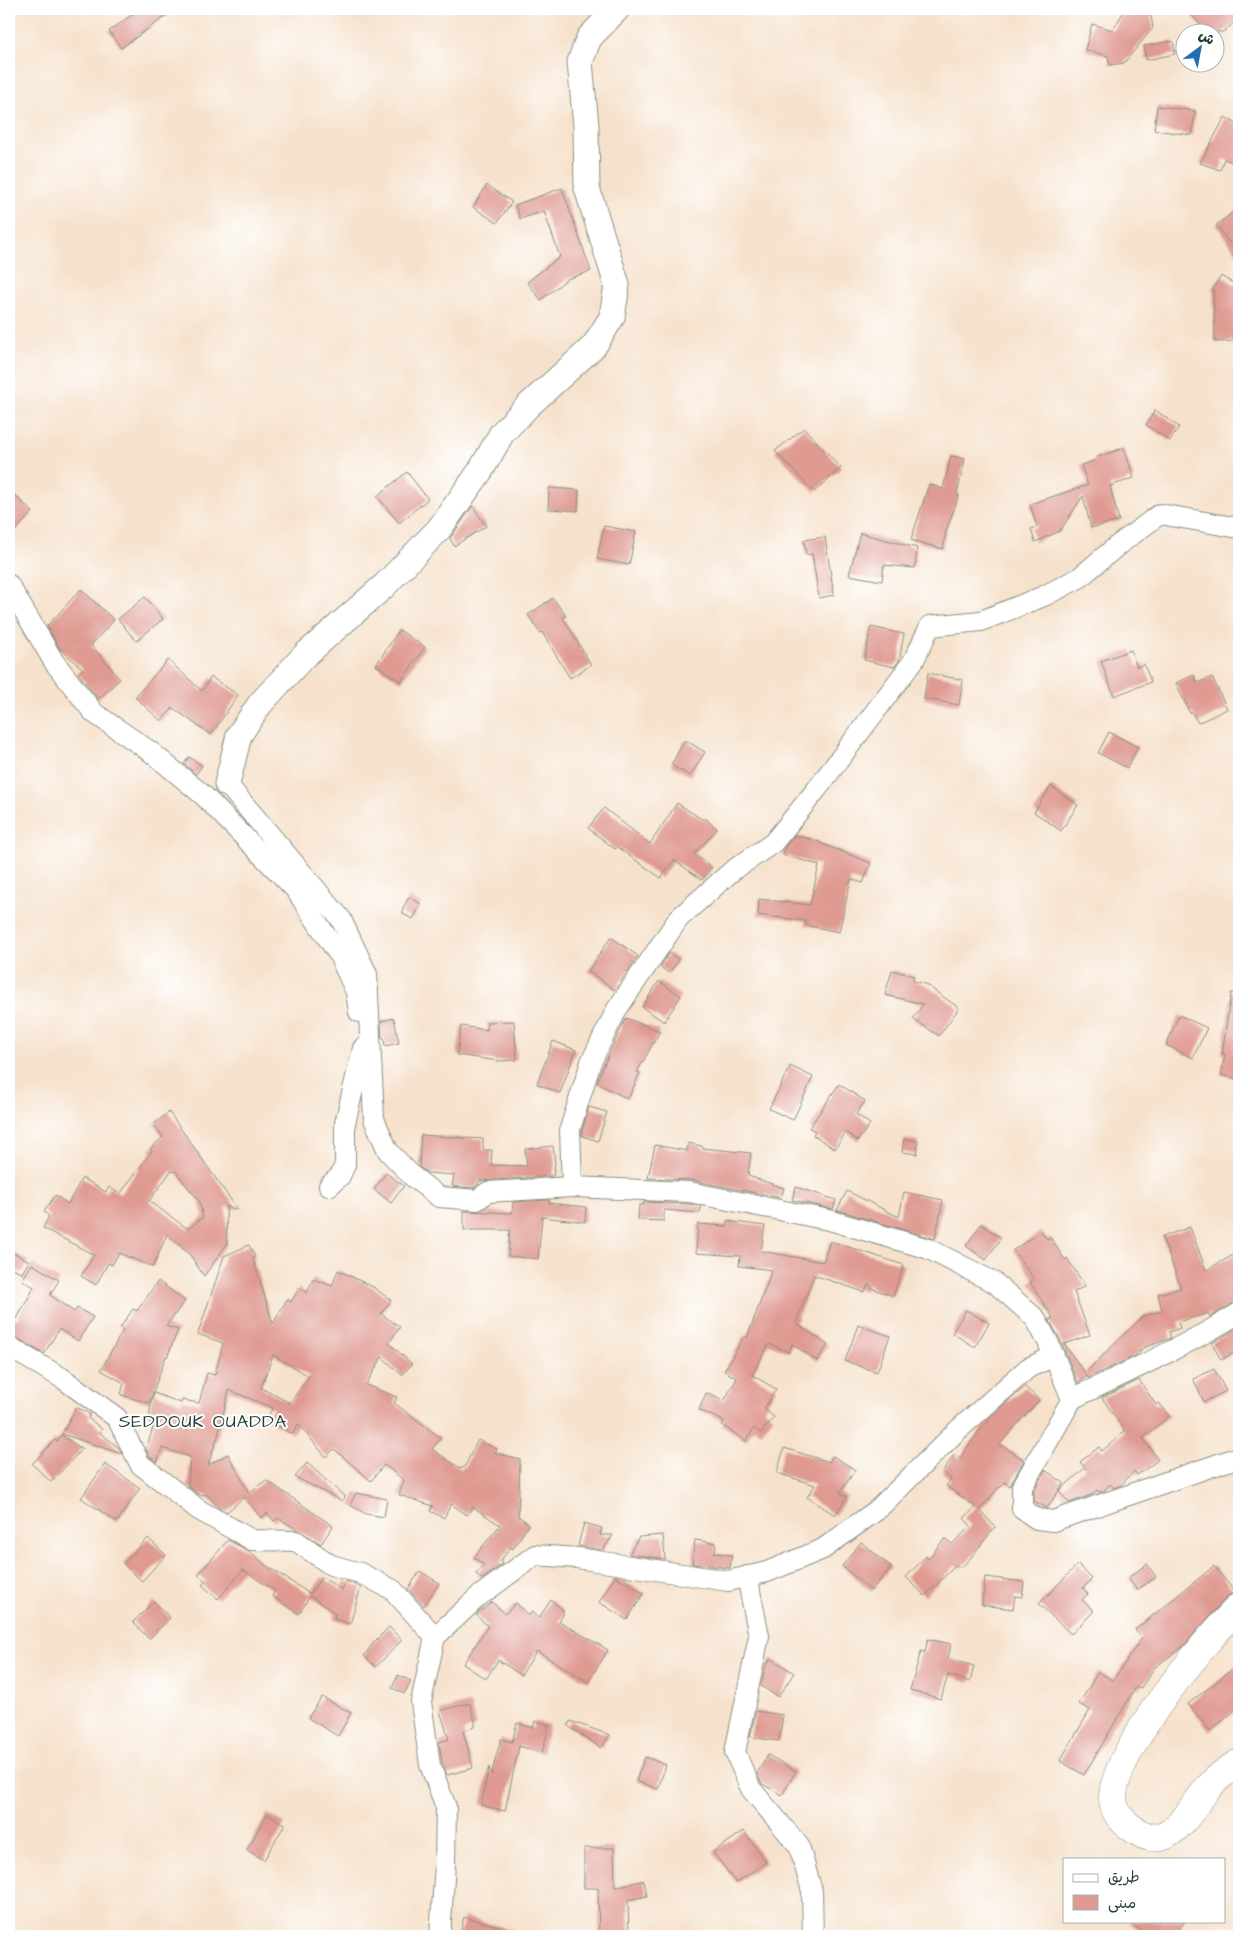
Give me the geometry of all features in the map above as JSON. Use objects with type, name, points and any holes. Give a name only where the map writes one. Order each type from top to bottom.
[{"type":"main road","points":[[1239,1607],[1196,1655],[1162,1698],[1136,1739],[1116,1783],[1113,1797],[1115,1810],[1123,1821],[1138,1833],[1150,1838],[1166,1835],[1176,1827],[1222,1774],[1239,1763]]},
{"type":"street","points":[[616,9],[589,38],[580,62],[586,126],[588,188],[616,285],[612,317],[594,346],[529,405],[502,433],[481,470],[439,529],[384,586],[304,656],[260,704],[239,735],[227,784],[341,919],[367,974],[374,1119],[388,1151],[412,1176],[439,1197],[477,1200],[488,1192],[572,1187],[690,1192],[829,1220],[929,1249],[995,1283],[1035,1318],[1072,1399]]},
{"type":"street","points":[[572,1187],[570,1129],[591,1062],[617,1009],[680,918],[732,871],[773,842],[817,789],[914,660],[930,626],[980,621],[1044,596],[1080,578],[1117,546],[1160,514],[1239,528]]},
{"type":"street","points":[[9,585],[54,662],[94,713],[151,752],[203,795],[295,889],[339,955],[356,992],[364,1052],[346,1123],[344,1165],[340,1176],[329,1186]]},
{"type":"street","points":[[1239,1313],[1217,1327],[1148,1363],[1072,1399],[1022,1487],[1022,1509],[1038,1519],[1053,1521],[1239,1457]]},
{"type":"street","points":[[9,1347],[62,1378],[117,1418],[140,1464],[199,1510],[252,1540],[296,1542],[330,1565],[360,1573],[393,1590],[435,1637]]},
{"type":"street","points":[[440,1936],[445,1864],[446,1808],[430,1765],[421,1702],[435,1637],[478,1597],[535,1555],[604,1562],[728,1581],[767,1572],[823,1549],[877,1510],[959,1429],[1028,1368],[1054,1356]]},
{"type":"street","points":[[748,1576],[759,1636],[735,1752],[751,1789],[799,1846],[812,1891],[813,1936]]},
{"type":"building","points":[[140,9],[176,9],[121,48],[109,31]]},
{"type":"building","points":[[1125,9],[1150,9],[1153,28],[1124,63],[1110,65],[1108,56],[1085,50],[1092,24],[1113,30]]},
{"type":"building","points":[[1186,9],[1239,9],[1239,19],[1226,30],[1226,22],[1198,22]]},
{"type":"building","points":[[1173,41],[1175,54],[1146,60],[1144,46]]},
{"type":"building","points":[[1157,106],[1195,111],[1192,135],[1154,130]]},
{"type":"building","points":[[1225,117],[1239,125],[1239,156],[1236,164],[1224,159],[1220,170],[1200,163]]},
{"type":"building","points":[[487,185],[512,202],[497,223],[473,207]]},
{"type":"building","points":[[562,188],[591,271],[567,279],[541,300],[527,282],[560,257],[544,211],[520,219],[515,205]]},
{"type":"building","points":[[1239,208],[1239,256],[1216,225]]},
{"type":"building","points":[[1221,276],[1239,287],[1239,325],[1233,326],[1234,341],[1215,342],[1213,288]]},
{"type":"building","points":[[1155,410],[1179,427],[1170,441],[1146,425]]},
{"type":"building","points":[[804,428],[841,468],[814,492],[775,451]]},
{"type":"building","points":[[1124,448],[1134,478],[1110,486],[1119,521],[1091,528],[1083,496],[1060,531],[1035,542],[1031,529],[1037,527],[1030,504],[1088,485],[1081,465],[1094,461],[1097,457]]},
{"type":"building","points":[[951,456],[965,459],[957,494],[959,495],[946,531],[943,549],[911,540],[929,484],[943,489]]},
{"type":"building","points":[[407,472],[428,499],[399,523],[377,496]]},
{"type":"building","points":[[549,488],[579,490],[578,511],[548,509]]},
{"type":"building","points":[[9,490],[33,512],[9,538]]},
{"type":"building","points":[[473,506],[486,526],[454,546],[450,538]]},
{"type":"building","points":[[604,526],[636,532],[629,565],[597,559]]},
{"type":"building","points":[[860,533],[917,548],[915,568],[884,565],[882,581],[849,575]]},
{"type":"building","points":[[825,537],[834,595],[819,598],[812,554],[806,555],[804,540]]},
{"type":"building","points":[[81,589],[114,620],[91,645],[120,679],[98,699],[78,673],[83,669],[59,648],[47,626]]},
{"type":"building","points":[[145,597],[163,619],[136,641],[118,619]]},
{"type":"building","points":[[553,598],[566,616],[563,617],[591,665],[570,678],[542,632],[540,633],[528,615]]},
{"type":"building","points":[[871,627],[904,634],[899,661],[894,667],[864,660]]},
{"type":"building","points":[[399,630],[425,647],[401,682],[376,665]]},
{"type":"building","points":[[1131,650],[1137,667],[1144,664],[1151,682],[1114,696],[1101,661]]},
{"type":"building","points":[[168,660],[202,691],[211,677],[238,695],[211,735],[173,708],[161,721],[135,697]]},
{"type":"building","points":[[928,673],[963,680],[959,705],[924,699]]},
{"type":"building","points":[[1194,675],[1197,683],[1212,677],[1227,709],[1198,723],[1192,712],[1190,713],[1176,683]]},
{"type":"building","points":[[1109,732],[1138,747],[1127,768],[1098,753]]},
{"type":"building","points":[[685,740],[705,752],[690,776],[671,765]]},
{"type":"building","points":[[189,757],[202,766],[196,774],[184,764]]},
{"type":"building","points":[[1051,786],[1078,805],[1061,831],[1034,812]]},
{"type":"building","points":[[677,803],[703,820],[705,818],[717,829],[694,854],[712,867],[702,880],[674,860],[661,878],[617,847],[615,849],[588,828],[604,808],[650,844]]},
{"type":"building","points":[[795,835],[820,842],[871,863],[863,883],[851,879],[839,932],[805,925],[806,921],[758,915],[759,899],[810,905],[819,865],[783,855],[785,847]]},
{"type":"building","points":[[409,897],[421,904],[413,919],[403,914],[403,908]]},
{"type":"building","points":[[611,937],[638,956],[615,990],[588,971]]},
{"type":"building","points":[[669,953],[679,960],[669,973],[660,967]]},
{"type":"building","points":[[892,970],[914,976],[913,981],[925,984],[959,1008],[939,1036],[913,1019],[923,1004],[885,995]]},
{"type":"building","points":[[659,981],[681,996],[664,1022],[642,1007]]},
{"type":"building","points":[[1231,993],[1239,993],[1239,1079],[1221,1075],[1225,1054],[1222,1054]]},
{"type":"building","points":[[1179,1015],[1207,1028],[1193,1058],[1166,1045]]},
{"type":"building","points":[[394,1018],[399,1043],[385,1046],[384,1038],[382,1038],[381,1021]]},
{"type":"building","points":[[626,1018],[660,1031],[637,1072],[640,1073],[628,1099],[597,1083]]},
{"type":"building","points":[[514,1021],[517,1060],[498,1061],[457,1055],[461,1026],[487,1030],[487,1022]]},
{"type":"building","points":[[553,1041],[576,1050],[560,1093],[537,1084]]},
{"type":"building","points":[[790,1066],[813,1077],[793,1120],[769,1109]]},
{"type":"building","points":[[839,1084],[865,1101],[856,1114],[870,1124],[858,1141],[846,1132],[835,1149],[813,1135],[815,1131],[809,1128]]},
{"type":"building","points":[[589,1107],[607,1112],[598,1141],[582,1136]]},
{"type":"building","points":[[169,1112],[238,1210],[226,1206],[227,1244],[204,1276],[190,1255],[167,1234],[153,1267],[119,1253],[112,1265],[108,1263],[96,1285],[81,1276],[94,1255],[43,1228],[49,1216],[44,1212],[55,1195],[68,1204],[82,1178],[106,1192],[109,1187],[120,1194],[152,1151],[150,1149],[163,1137],[154,1124]],"holes":[[[171,1171],[175,1171],[199,1201],[203,1217],[188,1229],[149,1201]]]},
{"type":"building","points":[[421,1135],[483,1139],[483,1150],[492,1150],[491,1165],[527,1166],[525,1149],[553,1146],[555,1163],[553,1176],[479,1181],[474,1188],[452,1186],[454,1175],[428,1173],[419,1167]]},
{"type":"building","points":[[904,1139],[918,1141],[917,1154],[902,1152]]},
{"type":"building","points":[[688,1143],[702,1146],[702,1148],[751,1153],[748,1176],[784,1188],[781,1198],[691,1180],[648,1178],[655,1145],[687,1151]]},
{"type":"building","points":[[386,1173],[404,1186],[391,1203],[374,1189]]},
{"type":"building","points":[[796,1187],[836,1200],[833,1209],[792,1200]]},
{"type":"building","points":[[847,1191],[899,1217],[904,1192],[943,1200],[935,1239],[837,1210]]},
{"type":"building","points":[[550,1200],[549,1203],[586,1207],[585,1222],[542,1217],[538,1259],[508,1256],[510,1230],[464,1230],[464,1211],[512,1213],[513,1202]]},
{"type":"building","points":[[644,1202],[701,1206],[700,1213],[664,1210],[664,1221],[638,1220],[639,1205],[643,1205]]},
{"type":"building","points":[[727,1221],[765,1226],[761,1251],[823,1262],[830,1241],[904,1265],[893,1296],[871,1288],[869,1284],[864,1292],[814,1275],[796,1323],[828,1345],[817,1361],[792,1344],[789,1352],[769,1344],[752,1375],[776,1389],[764,1409],[774,1417],[761,1433],[754,1428],[746,1441],[722,1425],[724,1421],[699,1410],[706,1393],[724,1401],[737,1378],[724,1371],[744,1336],[747,1338],[772,1270],[739,1266],[740,1256],[696,1253],[698,1224],[727,1226]]},
{"type":"building","points":[[981,1224],[1001,1238],[986,1260],[966,1246]]},
{"type":"building","points":[[1190,1227],[1206,1270],[1239,1252],[1239,1301],[1210,1317],[1209,1313],[1178,1322],[1180,1328],[1169,1332],[1171,1338],[1143,1348],[1135,1356],[1088,1378],[1087,1376],[1078,1383],[1059,1337],[1049,1320],[1053,1318],[1030,1282],[1034,1279],[1013,1250],[1041,1231],[1047,1239],[1050,1237],[1065,1260],[1067,1258],[1085,1286],[1074,1292],[1090,1335],[1064,1344],[1085,1373],[1143,1316],[1162,1311],[1158,1294],[1181,1288],[1162,1237]]},
{"type":"building","points":[[249,1245],[255,1257],[253,1258],[273,1324],[287,1299],[291,1302],[299,1288],[307,1293],[313,1279],[332,1286],[338,1270],[375,1288],[391,1300],[381,1314],[400,1327],[389,1343],[412,1364],[402,1375],[382,1357],[366,1385],[397,1397],[394,1403],[441,1438],[432,1449],[461,1469],[464,1468],[478,1440],[497,1449],[495,1453],[520,1459],[518,1516],[529,1524],[513,1549],[510,1547],[500,1562],[503,1564],[482,1579],[476,1574],[484,1565],[474,1557],[500,1525],[473,1507],[467,1515],[451,1504],[444,1518],[430,1511],[433,1506],[399,1495],[404,1480],[384,1465],[371,1481],[334,1449],[326,1457],[298,1424],[293,1434],[266,1419],[273,1408],[229,1390],[218,1436],[208,1465],[228,1454],[249,1493],[266,1480],[333,1526],[321,1544],[278,1518],[274,1521],[267,1513],[261,1518],[244,1497],[227,1512],[218,1507],[207,1495],[197,1494],[188,1486],[190,1457],[162,1448],[157,1462],[149,1456],[146,1449],[155,1422],[149,1422],[154,1393],[181,1403],[182,1400],[199,1403],[207,1373],[215,1375],[223,1343],[198,1334],[224,1256]],"holes":[[[273,1355],[309,1376],[290,1403],[261,1388]]]},
{"type":"building","points":[[14,1253],[29,1261],[22,1273],[9,1266]]},
{"type":"building","points":[[32,1264],[59,1280],[50,1295],[74,1312],[77,1308],[93,1317],[78,1341],[59,1329],[44,1354],[9,1335],[9,1314],[17,1319],[34,1287],[22,1280]]},
{"type":"building","points":[[158,1281],[185,1301],[166,1326],[178,1330],[166,1356],[149,1403],[121,1395],[124,1383],[101,1370],[123,1330],[120,1328],[133,1309],[137,1311]]},
{"type":"building","points":[[966,1310],[989,1323],[975,1347],[952,1333]]},
{"type":"building","points":[[858,1325],[890,1336],[877,1372],[845,1361]]},
{"type":"building","points":[[1239,1327],[1239,1350],[1221,1360],[1212,1343]]},
{"type":"building","points":[[1214,1369],[1226,1391],[1204,1402],[1193,1379]]},
{"type":"building","points":[[1139,1380],[1156,1405],[1158,1403],[1169,1416],[1143,1438],[1158,1460],[1137,1475],[1134,1471],[1121,1485],[1114,1488],[1110,1484],[1104,1491],[1099,1492],[1097,1490],[1091,1495],[1069,1503],[1059,1491],[1085,1468],[1080,1462],[1099,1447],[1102,1451],[1125,1431],[1102,1398]]},
{"type":"building","points":[[1025,1387],[1039,1400],[1000,1444],[1024,1460],[1010,1486],[1005,1482],[980,1510],[995,1527],[968,1561],[960,1568],[956,1565],[925,1596],[906,1577],[926,1556],[928,1559],[945,1538],[952,1544],[971,1526],[964,1518],[976,1507],[946,1486],[951,1479],[942,1472],[954,1455],[960,1458],[977,1434],[1000,1408]]},
{"type":"building","points":[[76,1407],[90,1414],[88,1418],[102,1429],[100,1433],[118,1447],[122,1454],[62,1434]]},
{"type":"building","points":[[61,1435],[82,1449],[51,1482],[32,1464],[55,1440],[57,1442]]},
{"type":"building","points":[[784,1448],[829,1462],[833,1456],[855,1470],[840,1493],[847,1497],[835,1515],[807,1497],[815,1485],[777,1473]]},
{"type":"building","points":[[307,1463],[345,1497],[342,1501],[295,1477]]},
{"type":"building","points":[[105,1464],[140,1488],[117,1522],[81,1498]]},
{"type":"building","points":[[1045,1470],[1064,1483],[1047,1508],[1034,1501],[1034,1490]]},
{"type":"building","points":[[356,1493],[387,1499],[384,1517],[366,1514],[350,1505]]},
{"type":"building","points":[[584,1523],[602,1528],[600,1535],[613,1535],[603,1550],[578,1546]]},
{"type":"building","points":[[663,1535],[665,1559],[629,1554],[639,1537]]},
{"type":"building","points":[[148,1538],[166,1555],[142,1581],[123,1564]]},
{"type":"building","points":[[228,1540],[249,1551],[264,1564],[310,1594],[322,1577],[342,1590],[345,1581],[361,1587],[350,1624],[334,1619],[335,1613],[310,1596],[299,1614],[272,1596],[275,1591],[243,1570],[218,1599],[202,1585],[206,1581],[198,1575]]},
{"type":"building","points":[[695,1540],[716,1543],[715,1553],[732,1555],[730,1568],[692,1564]]},
{"type":"building","points":[[861,1542],[891,1567],[871,1591],[842,1566]]},
{"type":"building","points":[[1078,1564],[1092,1579],[1083,1588],[1088,1594],[1082,1600],[1094,1611],[1071,1634],[1039,1604]]},
{"type":"building","points":[[1147,1564],[1156,1577],[1137,1590],[1128,1578]]},
{"type":"building","points":[[1214,1566],[1235,1592],[1228,1596],[1184,1646],[1155,1667],[1140,1689],[1136,1687],[1084,1775],[1060,1761],[1090,1710],[1079,1704],[1098,1672],[1113,1680],[1142,1638],[1135,1630]]},
{"type":"building","points":[[420,1571],[439,1583],[424,1606],[408,1589]]},
{"type":"building","points":[[615,1576],[644,1593],[627,1620],[599,1602]]},
{"type":"building","points":[[985,1577],[1024,1582],[1022,1597],[1015,1596],[1013,1609],[982,1605]]},
{"type":"building","points":[[551,1600],[563,1610],[563,1615],[559,1621],[608,1650],[588,1682],[537,1651],[521,1675],[498,1660],[486,1679],[463,1664],[488,1626],[476,1615],[492,1602],[505,1614],[516,1603],[529,1615],[532,1612],[539,1618]]},
{"type":"building","points":[[154,1601],[170,1618],[149,1639],[133,1622]]},
{"type":"building","points":[[389,1627],[402,1640],[376,1667],[364,1656],[373,1643]]},
{"type":"building","points":[[928,1639],[951,1644],[948,1659],[974,1666],[970,1682],[948,1675],[941,1699],[910,1690],[921,1651],[925,1652]]},
{"type":"building","points":[[771,1658],[794,1673],[778,1697],[761,1686],[765,1668]]},
{"type":"building","points":[[1239,1664],[1239,1707],[1210,1731],[1188,1704]]},
{"type":"building","points":[[398,1675],[411,1681],[404,1694],[392,1688]]},
{"type":"building","points":[[322,1697],[351,1713],[338,1736],[308,1718]]},
{"type":"building","points":[[470,1704],[475,1721],[475,1727],[463,1731],[473,1768],[447,1775],[442,1762],[439,1742],[449,1739],[440,1711]]},
{"type":"building","points":[[756,1711],[783,1715],[779,1741],[750,1737]]},
{"type":"building","points":[[535,1721],[549,1725],[542,1753],[519,1746],[505,1811],[481,1805],[489,1767],[491,1775],[501,1739],[512,1742],[517,1723],[533,1728]]},
{"type":"building","points":[[570,1721],[610,1735],[601,1748],[568,1726]]},
{"type":"building","points":[[768,1755],[796,1771],[782,1795],[762,1784],[757,1773]]},
{"type":"building","points":[[645,1757],[666,1765],[658,1789],[636,1781]]},
{"type":"building","points":[[267,1814],[285,1824],[264,1860],[247,1850]]},
{"type":"building","points":[[744,1831],[766,1862],[736,1883],[713,1852]]},
{"type":"building","points":[[584,1848],[614,1848],[615,1887],[644,1880],[647,1896],[628,1900],[629,1936],[599,1936],[598,1888],[584,1888]]},
{"type":"building","points":[[464,1917],[518,1931],[518,1936],[460,1936]]},
{"type":"building","points":[[1128,1922],[1184,1922],[1174,1936],[1148,1936]]},
{"type":"district","name":"SEDDOUK OUADDA","points":[[203,1421]]}]
